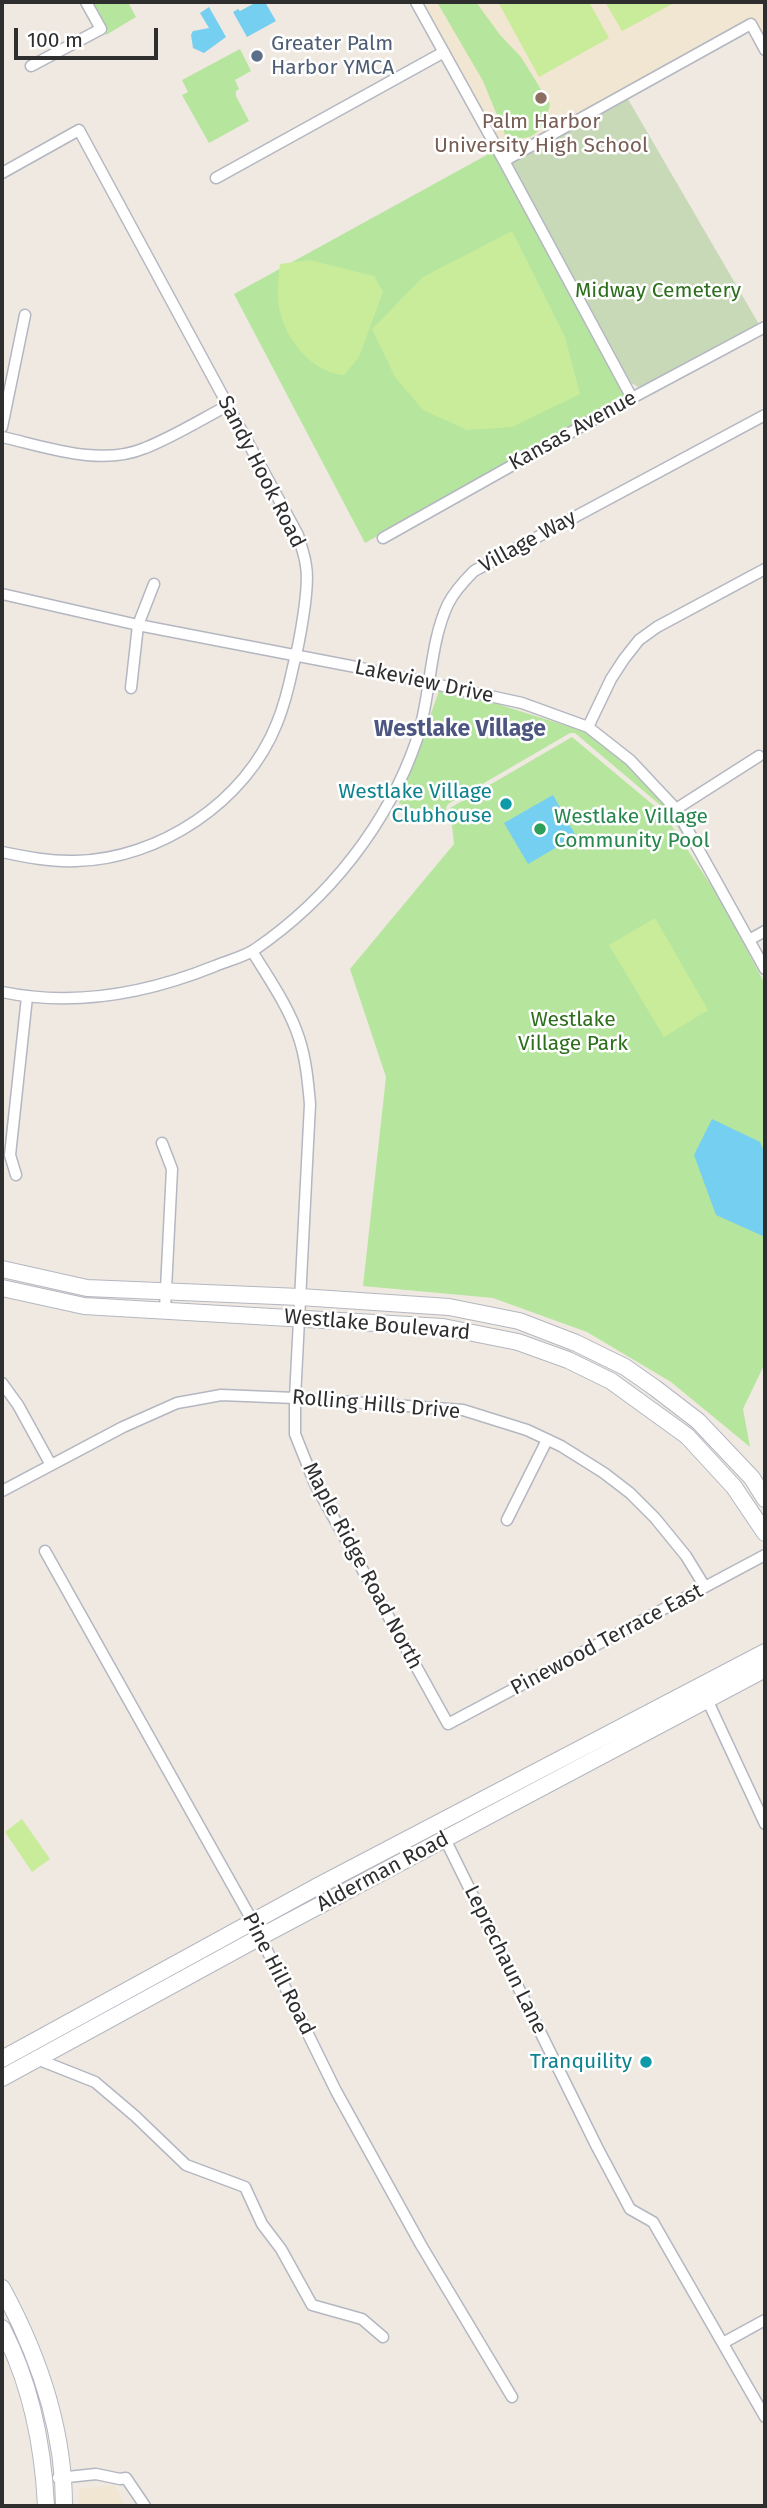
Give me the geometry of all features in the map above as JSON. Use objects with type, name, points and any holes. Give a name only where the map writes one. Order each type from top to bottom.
[{"type":"main road","name":"Westlake Boulevard","points":[[2,1269],[87,1288],[300,1297],[449,1307],[519,1321],[576,1343],[625,1367],[698,1421],[752,1478],[765,1499]]},
{"type":"main road","name":"Westlake Boulevard","points":[[2,1288],[84,1306],[443,1327],[518,1342],[568,1360],[611,1381],[687,1436],[734,1487],[765,1533]]},
{"type":"main road","name":"Alderman Road","points":[[2,2059],[256,1930],[445,1839],[704,1693],[765,1652]]},
{"type":"main road","name":"Alderman Road","points":[[2,2078],[437,1823],[704,1693],[765,1669]]},
{"type":"main road","points":[[2,2288],[36,2360],[47,2394],[57,2430],[64,2478],[64,2506]]},
{"type":"main road","points":[[2,2328],[25,2383],[37,2428],[45,2479],[46,2506]]},
{"type":"street","points":[[32,66],[101,29],[86,2]]},
{"type":"street","points":[[416,2],[632,398]]},
{"type":"street","points":[[504,160],[751,24],[765,50]]},
{"type":"street","points":[[216,178],[444,52]]},
{"type":"street","name":"Sandy Hook Road","points":[[2,173],[79,130],[298,536],[307,569],[296,655],[276,724],[257,761],[218,804],[189,826],[144,848],[115,856],[78,861],[49,860],[2,852]]},
{"type":"street","points":[[2,427],[24,315]]},
{"type":"street","name":"Kansas Avenue","points":[[383,538],[632,398],[765,327]]},
{"type":"street","points":[[2,437],[70,453],[107,456],[143,449],[227,406]]},
{"type":"street","name":"Village Way","points":[[2,992],[27,997],[76,997],[134,991],[168,984],[252,951],[309,906],[331,883],[379,820],[406,767],[418,736],[438,637],[448,604],[474,570],[765,415]]},
{"type":"street","points":[[588,727],[611,679],[639,640],[657,627],[765,569]]},
{"type":"street","points":[[131,688],[138,625],[154,584]]},
{"type":"street","name":"Lakeview Drive","points":[[2,594],[138,625],[522,703],[588,727],[629,760],[676,809],[765,969]]},
{"type":"street","points":[[676,809],[759,755]]},
{"type":"street","points":[[749,940],[765,931]]},
{"type":"street","name":"Maple Ridge Road North","points":[[252,951],[284,1005],[299,1039],[307,1073],[310,1104],[295,1434],[315,1484],[448,1724]]},
{"type":"street","points":[[16,1174],[10,1155],[27,997]]},
{"type":"street","points":[[162,1143],[172,1169],[165,1310]]},
{"type":"street","points":[[2,1383],[18,1405],[51,1465]]},
{"type":"street","name":"Rolling Hills Drive","points":[[2,1491],[123,1427],[177,1403],[221,1395],[463,1410],[499,1420],[561,1446],[596,1468],[630,1493],[655,1518],[686,1556],[705,1587]]},
{"type":"street","points":[[507,1520],[547,1440]]},
{"type":"street","name":"Pine Hill Road","points":[[44,1551],[256,1930],[336,2091],[414,2233],[512,2397]]},
{"type":"street","name":"Pinewood Terrace East","points":[[448,1724],[765,1556]]},
{"type":"street","points":[[704,1693],[765,1824]]},
{"type":"street","name":"Leprechaun Lane","points":[[437,1823],[630,2209],[653,2222],[765,2417]]},
{"type":"street","points":[[37,2059],[95,2082],[186,2165],[245,2187],[262,2224],[281,2249],[312,2305],[362,2319],[383,2336]]},
{"type":"street","points":[[723,2343],[765,2320]]},
{"type":"street","points":[[45,2479],[96,2474],[126,2478],[145,2506]]},
{"type":"shaded area","name":"Palm Harbor University High School","points":[[421,2],[765,2],[765,41],[752,19],[505,156]]},
{"type":"shaded area","points":[[114,2485],[126,2506],[79,2506],[79,2489]]},
{"type":"green space","points":[[92,2],[128,2],[136,17],[106,35],[108,31]]},
{"type":"green space","points":[[437,2],[476,2],[500,35],[521,57],[550,104],[545,121],[537,132],[524,138],[506,137],[483,81]]},
{"type":"green space","points":[[498,2],[589,2],[609,38],[539,77]]},
{"type":"green space","points":[[605,2],[676,2],[622,31]]},
{"type":"green space","points":[[240,49],[251,71],[235,80],[239,89],[236,96],[249,121],[209,143],[182,95],[188,92],[182,80]]},
{"type":"green space","name":"Midway Cemetery","points":[[625,94],[760,326],[642,389],[626,380],[507,159]]},
{"type":"green space","points":[[494,151],[625,396],[365,543],[234,294]]},
{"type":"green space","points":[[512,231],[565,337],[580,394],[512,427],[467,430],[423,410],[395,377],[372,329],[423,277]]},
{"type":"green space","points":[[310,260],[374,276],[383,292],[359,357],[344,375],[332,373],[311,361],[294,342],[282,320],[278,297],[280,264]]},
{"type":"green space","points":[[439,691],[488,701],[586,732],[627,764],[672,812],[696,854],[666,810],[575,733],[570,733],[448,804],[447,823],[399,803]]},
{"type":"green space","name":"Westlake Village Park","points":[[572,737],[664,814],[720,899],[765,984],[765,1363],[743,1409],[750,1447],[671,1382],[587,1332],[493,1298],[363,1286],[386,1077],[350,969],[454,844],[450,808]]},
{"type":"green space","points":[[655,918],[708,1010],[664,1037],[609,945]]},
{"type":"green space","points":[[22,1819],[50,1859],[32,1872],[5,1832]]},
{"type":"water","points":[[252,2],[265,2],[276,21],[247,37],[233,12],[238,9],[240,11],[253,4]]},
{"type":"water","points":[[209,7],[226,37],[204,53],[193,48],[191,35],[193,31],[209,28],[200,13]]},
{"type":"water","name":"Westlake Village Community Pool","points":[[553,795],[576,836],[528,864],[504,823]]},
{"type":"water","points":[[712,1119],[760,1142],[765,1154],[765,1237],[716,1215],[694,1155]]},
{"type":"place","name":"Greater Palm Harbor YMCA","points":[[257,56]]},
{"type":"place","name":"Palm Harbor University High School","points":[[541,98]]},
{"type":"place","name":"Westlake Village Clubhouse","points":[[506,804]]},
{"type":"place","name":"Westlake Village Community Pool","points":[[540,829]]},
{"type":"place","name":"Tranquility","points":[[646,2062]]},
{"type":"district","name":"Westlake Village","points":[[460,730]]}]
